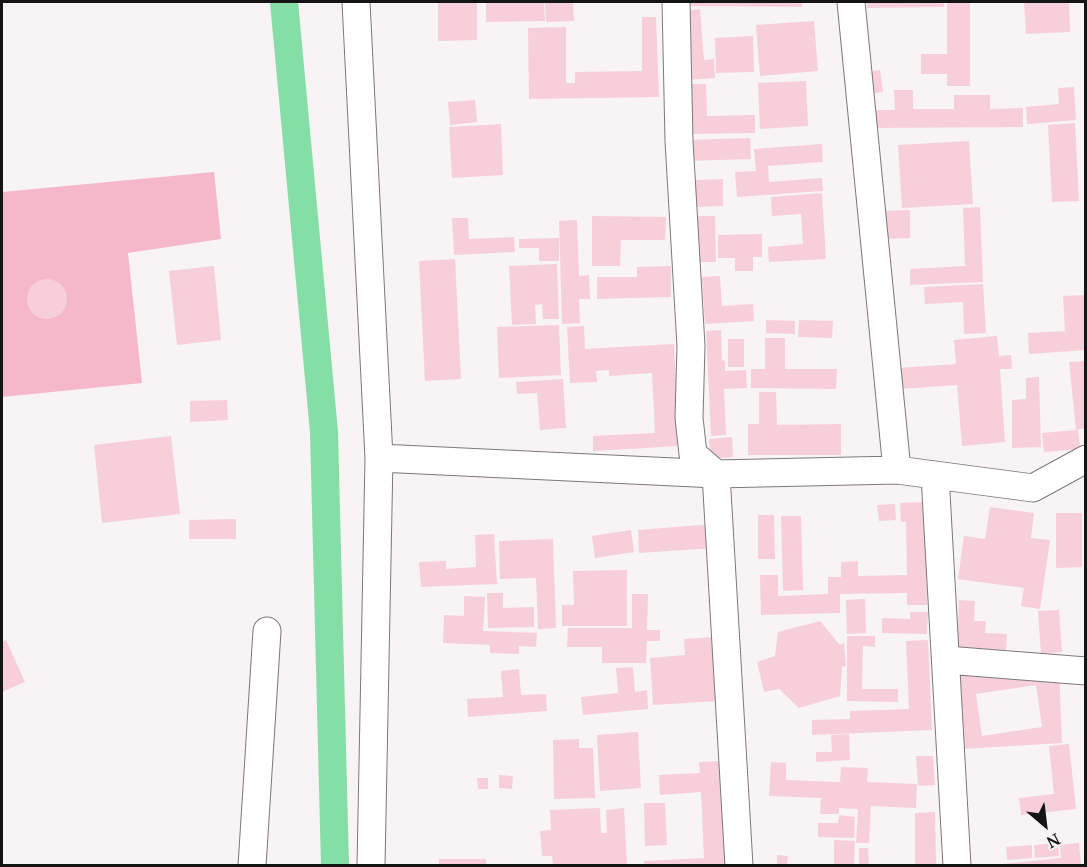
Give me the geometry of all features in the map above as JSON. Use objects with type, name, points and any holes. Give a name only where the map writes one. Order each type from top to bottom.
[{"type":"street","points":[[356,2],[379,458],[371,866]]},
{"type":"street","points":[[676,2],[680,141],[691,346],[689,418],[693,454],[716,474],[739,866]]},
{"type":"street","points":[[850,2],[897,470]]},
{"type":"street","points":[[379,458],[716,474],[897,470],[1033,488],[1086,459]]},
{"type":"street","points":[[935,476],[957,866]]},
{"type":"street","points":[[252,866],[267,631]]},
{"type":"street","points":[[946,660],[1086,671]]},
{"type":"shaded area","points":[[214,172],[221,239],[128,253],[142,383],[2,397],[2,192]]},
{"type":"building","points":[[438,2],[477,2],[477,40],[438,41]]},
{"type":"building","points":[[544,2],[545,21],[486,22],[486,3]]},
{"type":"building","points":[[545,2],[573,3],[574,21],[546,22]]},
{"type":"building","points":[[683,2],[802,2],[802,7],[683,6]]},
{"type":"building","points":[[867,2],[944,2],[944,7],[867,8]]},
{"type":"building","points":[[947,2],[970,2],[970,86],[947,86],[947,74],[921,74],[921,54],[947,54]]},
{"type":"building","points":[[1024,2],[1069,2],[1070,32],[1026,34]]},
{"type":"building","points":[[700,9],[704,60],[714,59],[715,78],[687,80],[682,11]]},
{"type":"building","points":[[642,17],[656,17],[659,97],[529,99],[528,28],[566,27],[566,83],[575,83],[575,72],[642,71]]},
{"type":"building","points":[[814,21],[818,71],[760,76],[756,25]]},
{"type":"building","points":[[753,36],[754,72],[716,73],[715,38]]},
{"type":"building","points":[[880,70],[883,92],[869,94],[866,72]]},
{"type":"building","points":[[806,81],[808,126],[760,129],[758,83]]},
{"type":"building","points":[[687,84],[706,84],[707,116],[755,115],[755,133],[688,134]]},
{"type":"building","points":[[1074,87],[1076,120],[1027,124],[1026,107],[1059,104],[1058,88]]},
{"type":"building","points":[[894,90],[913,90],[913,109],[954,109],[954,95],[990,95],[990,109],[1023,108],[1023,127],[869,128],[869,110],[895,110]]},
{"type":"building","points":[[475,100],[477,122],[450,125],[448,102]]},
{"type":"building","points":[[1075,123],[1079,201],[1052,202],[1048,125]]},
{"type":"building","points":[[501,124],[503,175],[452,178],[449,127]]},
{"type":"building","points":[[750,138],[751,159],[686,161],[686,140]]},
{"type":"building","points":[[969,141],[973,204],[902,208],[898,145]]},
{"type":"building","points":[[822,144],[823,162],[768,166],[769,182],[822,178],[823,191],[737,197],[735,172],[756,171],[754,149]]},
{"type":"building","points":[[723,179],[723,206],[696,207],[695,180]]},
{"type":"building","points":[[822,193],[826,259],[769,262],[768,247],[803,244],[801,214],[772,216],[771,197]]},
{"type":"building","points":[[980,207],[983,282],[910,285],[910,269],[965,266],[963,208]]},
{"type":"building","points":[[910,210],[910,238],[881,239],[881,211]]},
{"type":"building","points":[[592,216],[666,217],[665,240],[621,240],[620,266],[592,266]]},
{"type":"building","points":[[697,216],[715,216],[716,262],[698,262]]},
{"type":"building","points":[[452,218],[468,218],[469,239],[514,237],[515,252],[454,255]]},
{"type":"building","points":[[577,220],[579,276],[589,275],[590,299],[579,299],[580,323],[562,324],[559,221]]},
{"type":"building","points":[[762,234],[762,257],[753,257],[753,271],[735,271],[735,258],[718,258],[718,235]]},
{"type":"building","points":[[559,238],[559,261],[539,261],[539,248],[519,248],[519,239]]},
{"type":"building","points":[[455,259],[461,379],[425,381],[419,261]]},
{"type":"building","points":[[557,264],[559,319],[543,319],[542,304],[535,305],[536,324],[512,325],[509,266]]},
{"type":"building","points":[[214,266],[221,340],[177,345],[169,271]]},
{"type":"building","points":[[671,266],[671,297],[597,299],[597,277],[637,277],[637,267]]},
{"type":"building","points":[[720,276],[722,306],[753,304],[754,321],[705,324],[702,277]]},
{"type":"building","points":[[47,279],[55,280],[61,285],[66,291],[66,307],[61,313],[55,318],[47,319],[39,318],[33,313],[28,307],[27,299],[28,291],[33,285],[39,280]]},
{"type":"building","points":[[983,284],[986,333],[964,334],[963,302],[925,304],[924,287]]},
{"type":"building","points":[[1086,295],[1086,350],[1029,354],[1028,333],[1065,331],[1063,296]]},
{"type":"building","points":[[766,320],[795,321],[795,334],[766,333]]},
{"type":"building","points":[[799,320],[833,321],[832,338],[798,337]]},
{"type":"building","points":[[559,325],[561,375],[499,378],[497,327]]},
{"type":"building","points":[[584,326],[585,349],[674,344],[679,446],[593,451],[593,436],[655,433],[652,373],[609,376],[609,370],[596,371],[597,382],[570,383],[567,327]]},
{"type":"building","points":[[721,330],[722,361],[725,360],[725,371],[746,370],[747,388],[724,389],[726,435],[711,436],[706,331]]},
{"type":"building","points":[[997,336],[999,356],[1011,355],[1012,369],[1000,369],[1005,442],[962,446],[957,385],[899,389],[898,368],[956,364],[954,340]]},
{"type":"building","points":[[765,338],[785,338],[785,369],[837,369],[836,389],[751,388],[751,369],[765,369]]},
{"type":"building","points":[[728,339],[744,339],[744,367],[728,367]]},
{"type":"building","points":[[1085,361],[1086,429],[1078,429],[1080,449],[1044,452],[1042,433],[1076,430],[1069,362]]},
{"type":"building","points":[[1039,377],[1041,447],[1012,448],[1012,400],[1026,399],[1026,378]]},
{"type":"building","points":[[563,379],[566,428],[540,430],[537,393],[517,394],[516,382]]},
{"type":"building","points":[[759,392],[776,392],[777,425],[841,424],[841,455],[748,455],[748,424],[759,424]]},
{"type":"building","points":[[227,400],[228,420],[190,422],[190,401]]},
{"type":"building","points":[[171,436],[180,514],[102,523],[94,445]]},
{"type":"building","points":[[732,437],[733,457],[711,459],[709,439]]},
{"type":"building","points":[[926,502],[927,605],[907,605],[907,593],[840,594],[840,613],[761,615],[760,575],[778,575],[778,596],[828,594],[828,577],[841,577],[841,562],[858,561],[858,576],[907,575],[906,522],[901,522],[900,503]]},
{"type":"building","points":[[895,504],[896,520],[879,521],[877,505]]},
{"type":"building","points":[[990,507],[1034,513],[1031,538],[1050,540],[1040,609],[1021,606],[1024,588],[958,579],[964,536],[985,539]]},
{"type":"building","points":[[1056,513],[1082,513],[1082,567],[1056,568]]},
{"type":"building","points":[[758,515],[774,515],[775,559],[758,559]]},
{"type":"building","points":[[781,516],[801,516],[803,590],[783,591]]},
{"type":"building","points":[[236,519],[236,539],[189,539],[189,520]]},
{"type":"building","points":[[712,524],[714,548],[639,553],[638,530]]},
{"type":"building","points":[[631,530],[634,552],[595,558],[592,536]]},
{"type":"building","points":[[494,534],[497,584],[421,587],[419,562],[446,561],[446,569],[476,567],[475,535]]},
{"type":"building","points":[[553,539],[556,628],[538,629],[536,578],[500,579],[499,541]]},
{"type":"building","points":[[627,570],[627,626],[562,626],[562,605],[574,605],[573,571]]},
{"type":"building","points":[[487,593],[503,593],[503,608],[534,607],[534,627],[488,628]]},
{"type":"building","points":[[632,594],[648,594],[647,630],[660,630],[660,641],[647,641],[646,663],[602,663],[602,647],[567,647],[568,628],[632,628]]},
{"type":"building","points":[[464,596],[485,597],[483,631],[537,633],[536,647],[519,646],[519,654],[490,653],[490,645],[443,643],[444,615],[464,616]]},
{"type":"building","points":[[865,599],[866,633],[847,634],[846,600]]},
{"type":"building","points":[[959,600],[975,601],[974,621],[986,621],[985,633],[1007,634],[1006,650],[957,648]]},
{"type":"building","points":[[1059,610],[1062,652],[1041,654],[1038,611]]},
{"type":"building","points":[[910,612],[928,612],[927,634],[882,633],[882,618],[910,619]]},
{"type":"building","points":[[820,621],[840,645],[844,643],[846,666],[842,667],[840,696],[799,708],[779,689],[764,692],[757,662],[775,656],[778,632]]},
{"type":"building","points":[[847,636],[875,636],[875,647],[863,646],[862,689],[898,689],[898,702],[847,701]]},
{"type":"building","points":[[714,637],[719,701],[653,705],[650,658],[685,655],[684,639]]},
{"type":"building","points":[[6,640],[25,682],[2,692],[2,642]]},
{"type":"building","points":[[928,640],[932,730],[812,735],[812,720],[850,719],[850,711],[909,709],[906,641]]},
{"type":"building","points":[[633,667],[635,692],[647,690],[648,709],[583,715],[581,697],[618,693],[616,668]]},
{"type":"building","points":[[519,669],[521,695],[546,694],[547,711],[468,717],[467,699],[503,697],[501,671]]},
{"type":"building","points":[[1059,670],[1062,743],[963,749],[959,676]],"holes":[[[1036,685],[1042,727],[982,736],[976,694]]]},
{"type":"building","points":[[638,732],[641,788],[600,791],[597,735]]},
{"type":"building","points":[[849,734],[850,760],[816,762],[816,752],[832,752],[831,735]]},
{"type":"building","points":[[579,739],[579,748],[593,748],[595,798],[554,799],[553,740]]},
{"type":"building","points":[[1069,744],[1076,809],[1021,815],[1019,798],[1054,794],[1049,746]]},
{"type":"building","points":[[916,756],[933,756],[935,785],[918,786]]},
{"type":"building","points":[[720,761],[726,866],[644,866],[644,861],[704,858],[701,792],[660,795],[659,775],[700,773],[699,762]]},
{"type":"building","points":[[771,762],[786,763],[786,780],[840,782],[841,767],[868,768],[867,782],[917,784],[916,808],[871,806],[869,843],[856,843],[858,809],[839,808],[839,814],[820,814],[821,798],[769,796]]},
{"type":"building","points":[[499,775],[513,776],[512,789],[499,788]]},
{"type":"building","points":[[477,778],[488,778],[488,789],[478,789]]},
{"type":"building","points":[[644,803],[665,803],[667,845],[645,846]]},
{"type":"building","points":[[600,808],[601,833],[607,833],[606,810],[624,808],[627,866],[553,866],[552,856],[542,856],[540,831],[551,830],[550,810]]},
{"type":"building","points":[[935,812],[936,866],[915,866],[915,813]]},
{"type":"building","points":[[839,815],[855,817],[854,838],[818,837],[818,823],[838,823]]},
{"type":"building","points":[[834,840],[855,841],[854,865],[834,865]]},
{"type":"building","points":[[1058,843],[1059,856],[1035,858],[1034,845]]},
{"type":"building","points":[[1079,843],[1081,866],[1003,866],[1003,864],[1061,858],[1060,845]]},
{"type":"building","points":[[1032,845],[1032,858],[1007,860],[1006,847]]},
{"type":"building","points":[[859,848],[868,848],[869,866],[859,866]]},
{"type":"building","points":[[777,855],[788,856],[787,866],[777,866]]},
{"type":"building","points":[[439,859],[486,859],[486,866],[439,866]]},
{"type":"waterway","points":[[284,2],[324,432],[335,866]]}]
